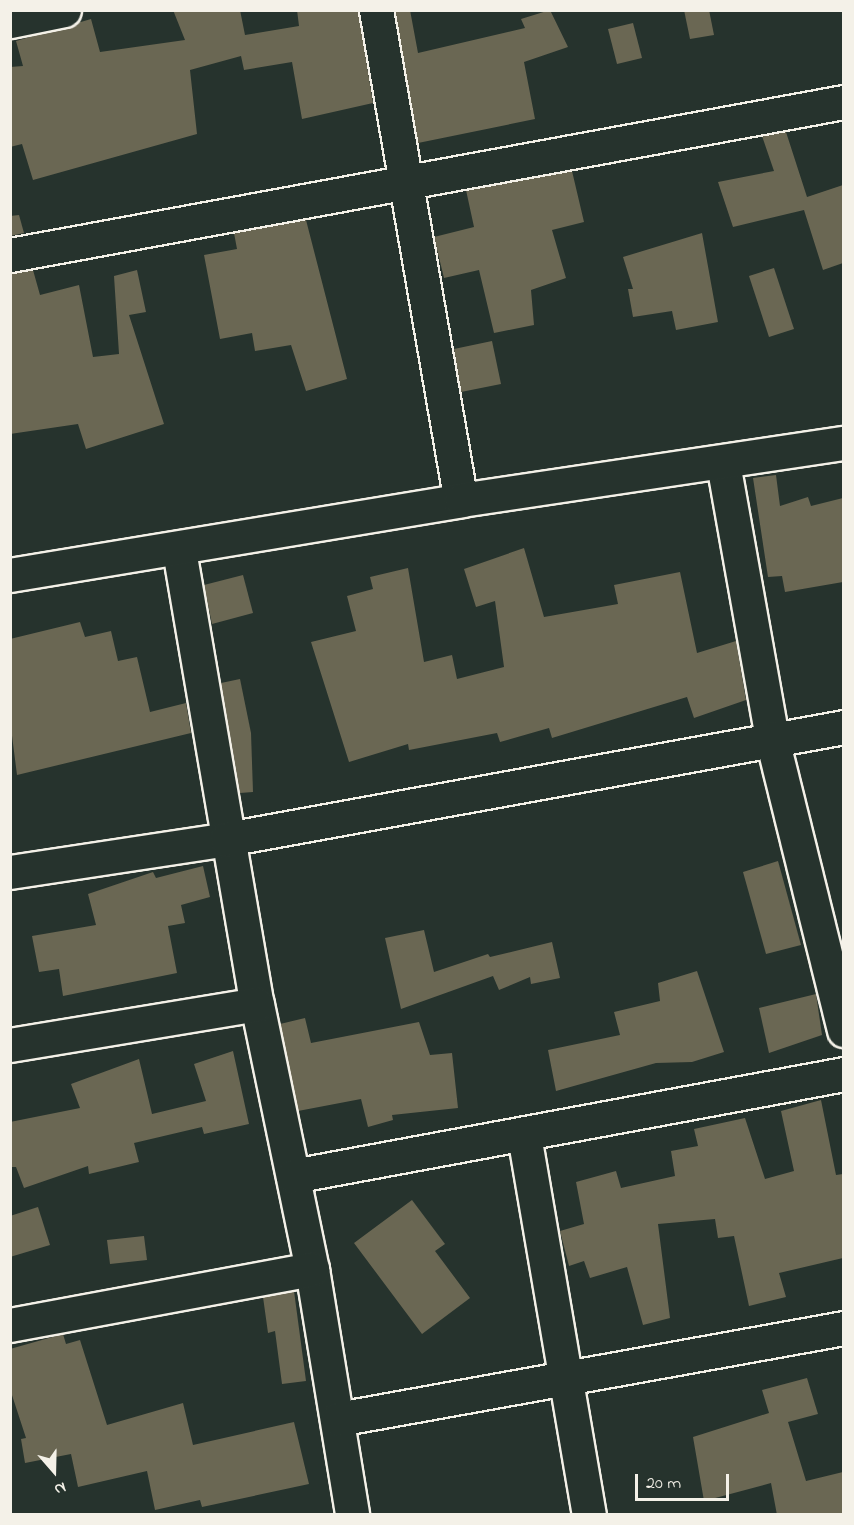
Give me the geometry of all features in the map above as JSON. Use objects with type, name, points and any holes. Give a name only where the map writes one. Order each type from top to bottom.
[{"type":"street","points":[[10,21],[64,10]]},
{"type":"street","points":[[376,10],[461,500]]},
{"type":"street","points":[[10,255],[407,185],[843,102]]},
{"type":"street","points":[[10,575],[179,550],[461,500],[723,463],[843,443]]},
{"type":"street","points":[[723,463],[772,739],[843,1030]]},
{"type":"street","points":[[179,550],[257,1004],[312,1269],[352,1515]]},
{"type":"street","points":[[10,872],[227,839],[843,727]]},
{"type":"street","points":[[10,1045],[257,1004]]},
{"type":"street","points":[[294,1176],[843,1074]]},
{"type":"street","points":[[524,1134],[589,1515]]},
{"type":"street","points":[[10,1325],[312,1269]]},
{"type":"street","points":[[338,1419],[566,1382],[843,1328]]},
{"type":"building","points":[[173,10],[240,10],[245,35],[299,26],[297,10],[358,10],[373,103],[302,119],[292,62],[244,70],[241,56],[190,70],[197,134],[33,180],[22,144],[10,147],[10,67],[23,66],[16,41],[91,19],[100,52],[185,40]]},
{"type":"building","points":[[395,10],[410,10],[418,53],[525,28],[521,19],[550,10],[568,47],[524,62],[535,119],[418,143]]},
{"type":"building","points":[[684,10],[709,10],[714,35],[690,39]]},
{"type":"building","points":[[633,23],[642,58],[617,64],[608,29]]},
{"type":"building","points":[[786,132],[807,197],[843,185],[843,263],[823,270],[804,210],[733,227],[718,182],[774,171],[762,136]]},
{"type":"building","points":[[572,171],[584,222],[552,230],[566,278],[531,290],[534,325],[494,333],[479,270],[444,278],[434,237],[474,227],[466,190]]},
{"type":"building","points":[[19,215],[24,233],[10,236],[10,216]]},
{"type":"building","points":[[306,220],[347,379],[306,391],[291,345],[255,351],[252,333],[220,339],[204,255],[237,249],[234,233]]},
{"type":"building","points":[[702,233],[718,322],[676,330],[672,311],[633,317],[628,289],[633,289],[623,257]]},
{"type":"building","points":[[774,268],[794,329],[769,337],[749,276]]},
{"type":"building","points":[[33,270],[40,295],[79,285],[93,357],[119,354],[114,276],[137,270],[146,312],[129,315],[164,424],[86,449],[78,424],[10,434],[10,273]]},
{"type":"building","points":[[492,341],[501,384],[461,392],[454,349]]},
{"type":"building","points":[[776,475],[780,506],[808,497],[811,506],[843,498],[843,582],[785,592],[782,576],[768,577],[753,478]]},
{"type":"building","points":[[524,548],[544,617],[618,604],[614,585],[680,572],[697,653],[736,641],[746,700],[694,718],[687,697],[552,738],[549,728],[500,742],[497,733],[409,750],[408,744],[349,762],[311,642],[356,631],[347,596],[373,589],[370,577],[408,568],[424,662],[452,655],[457,679],[504,667],[495,601],[476,607],[464,569]]},
{"type":"building","points":[[243,575],[253,613],[212,624],[204,585]]},
{"type":"building","points":[[80,622],[85,637],[111,631],[118,661],[137,657],[150,712],[186,703],[191,733],[17,775],[10,720],[10,639]]},
{"type":"building","points":[[240,679],[251,733],[253,792],[240,793],[221,683]]},
{"type":"building","points":[[778,861],[801,945],[766,954],[743,872]]},
{"type":"building","points":[[203,866],[210,897],[181,905],[185,923],[168,926],[177,973],[63,996],[59,969],[39,972],[32,936],[96,925],[88,894],[153,872],[156,878]]},
{"type":"building","points":[[424,930],[434,972],[488,954],[490,957],[552,942],[560,978],[531,984],[530,977],[499,990],[493,976],[401,1009],[385,938]]},
{"type":"building","points":[[697,971],[724,1052],[692,1062],[656,1063],[556,1091],[548,1050],[620,1035],[614,1012],[660,1001],[658,983]]},
{"type":"building","points":[[816,994],[822,1035],[769,1053],[759,1008]]},
{"type":"building","points":[[305,1018],[311,1043],[419,1022],[430,1055],[452,1053],[458,1108],[392,1115],[393,1120],[368,1127],[361,1099],[298,1111],[280,1024]]},
{"type":"building","points":[[233,1051],[249,1124],[204,1134],[202,1127],[134,1143],[139,1162],[89,1174],[88,1166],[24,1188],[16,1167],[10,1167],[10,1122],[80,1108],[71,1084],[139,1059],[152,1114],[206,1101],[194,1064]]},
{"type":"building","points":[[821,1100],[836,1175],[843,1174],[843,1258],[779,1273],[786,1297],[749,1306],[734,1236],[718,1238],[715,1219],[658,1224],[670,1318],[643,1325],[627,1267],[590,1278],[584,1261],[569,1266],[560,1231],[584,1224],[576,1182],[616,1171],[621,1188],[675,1176],[671,1151],[698,1146],[694,1129],[745,1118],[765,1179],[794,1171],[781,1111]]},
{"type":"building","points":[[412,1200],[445,1244],[435,1251],[470,1298],[422,1334],[354,1243]]},
{"type":"building","points":[[38,1207],[50,1245],[10,1257],[10,1216]]},
{"type":"building","points":[[144,1236],[147,1260],[110,1264],[107,1240]]},
{"type":"building","points":[[294,1291],[306,1381],[282,1384],[275,1331],[268,1333],[263,1297]]},
{"type":"building","points":[[63,1334],[66,1344],[80,1340],[107,1425],[183,1403],[193,1445],[294,1422],[309,1484],[202,1507],[200,1500],[155,1510],[147,1471],[78,1487],[71,1454],[25,1463],[21,1439],[26,1438],[10,1389],[10,1349]]},
{"type":"building","points":[[807,1378],[818,1414],[788,1422],[806,1481],[843,1472],[843,1515],[777,1515],[771,1483],[704,1501],[693,1437],[769,1413],[762,1390]]}]
